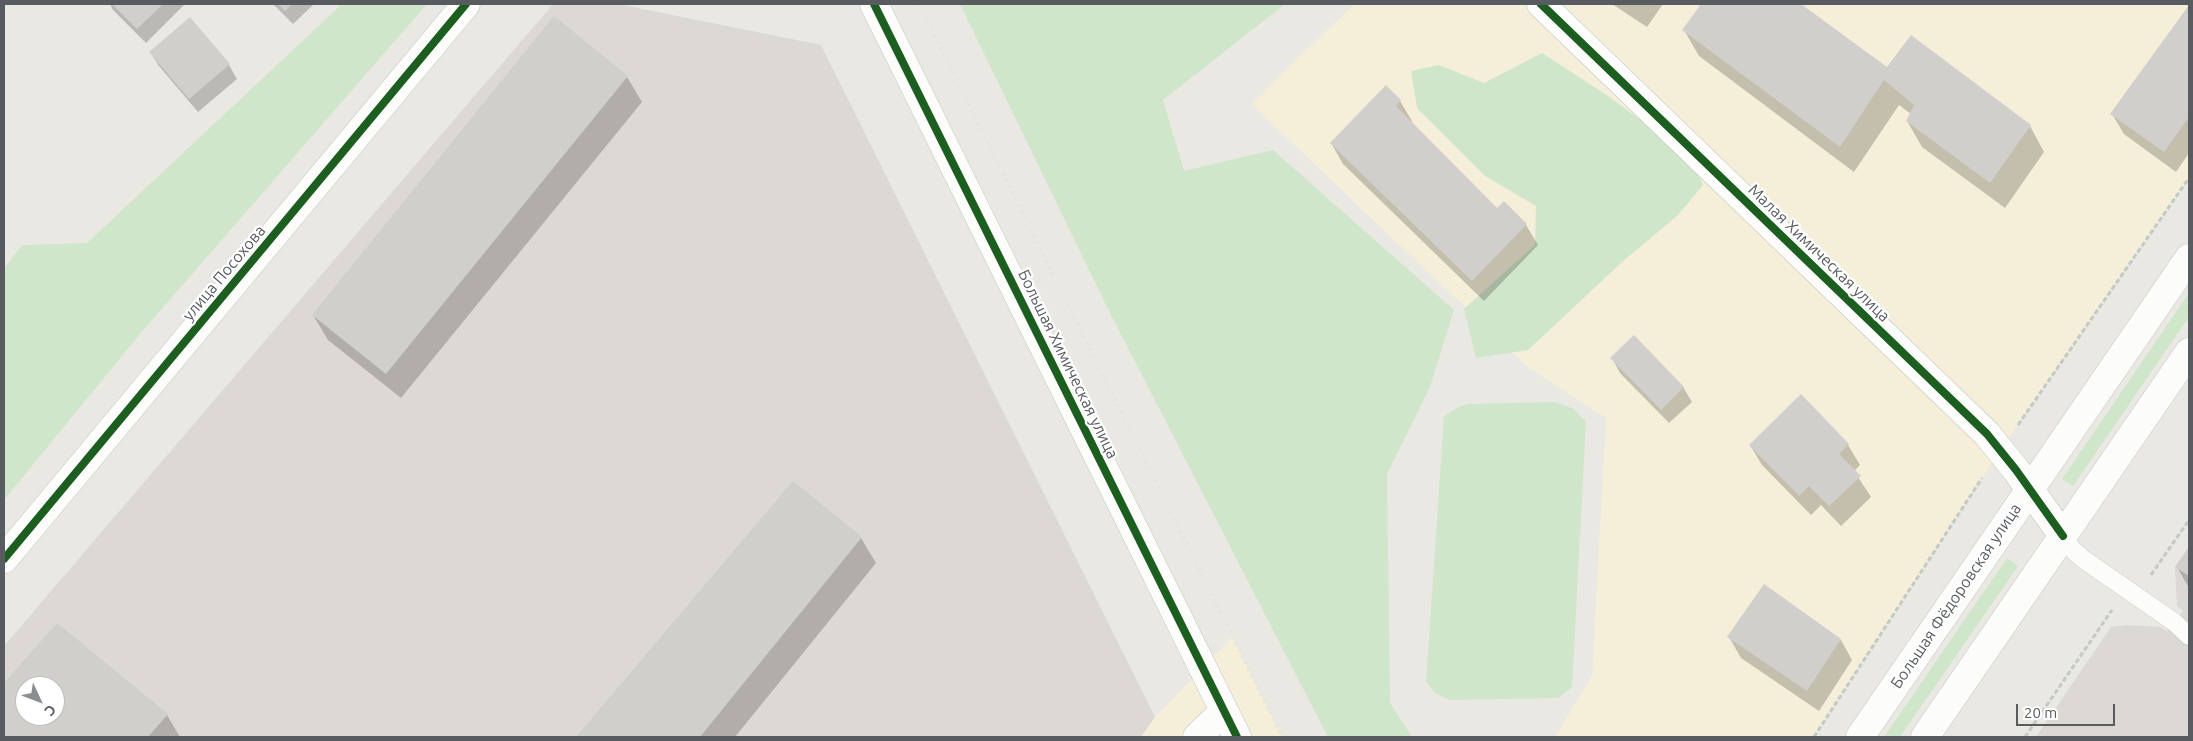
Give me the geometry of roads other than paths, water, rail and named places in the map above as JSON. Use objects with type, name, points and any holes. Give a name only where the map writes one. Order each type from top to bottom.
[{"type":"street","name":"улица Посохова","points":[[4,559],[466,4]]},
{"type":"street","name":"Большая Химическая улица","points":[[874,4],[1238,737]]},
{"type":"street","name":"Малая Химическая улица","points":[[1541,4],[1987,434],[2001,449],[2063,536]]},
{"type":"street","name":"Большая Фёдоровская улица","points":[[1860,737],[2189,258]]},
{"type":"street","points":[[1925,737],[2189,352]]},
{"type":"street","points":[[1197,737],[1224,711]]},
{"type":"lane","points":[[2063,536],[2072,549],[2083,559],[2174,622],[2189,636]]},
{"type":"railway","points":[[919,4],[1282,737]]}]
